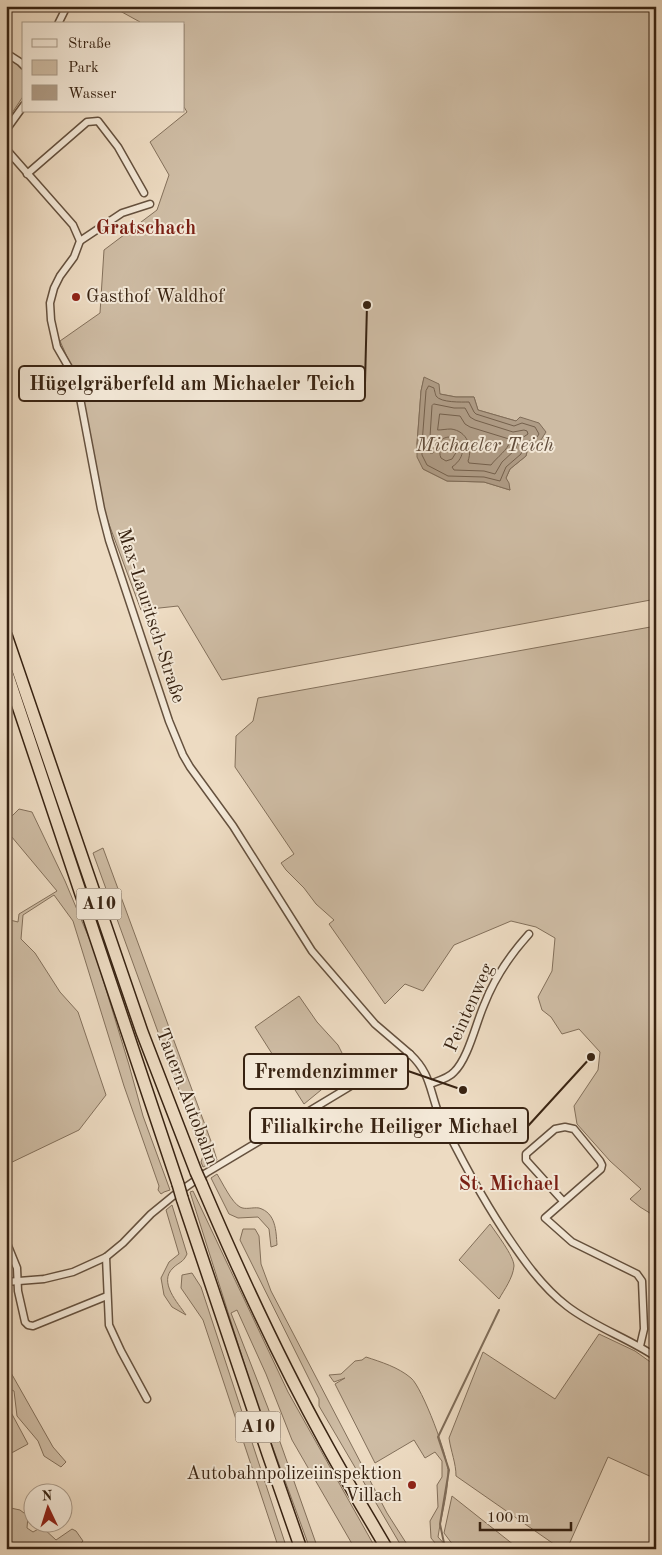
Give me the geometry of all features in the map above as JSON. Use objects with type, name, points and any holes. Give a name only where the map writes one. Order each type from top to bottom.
[{"type":"highway","name":"Tauern Autobahn","points":[[6,634],[142,1032],[198,1177],[231,1254],[274,1344],[324,1441],[387,1549]]},
{"type":"highway","name":"Tauern Autobahn","points":[[6,670],[299,1547]]},
{"type":"street","points":[[59,22],[67,6]]},
{"type":"street","points":[[6,53],[22,61]]},
{"type":"street","points":[[6,130],[22,108]]},
{"type":"street","points":[[27,174],[87,122],[98,121],[118,147],[144,193]]},
{"type":"street","points":[[6,149],[73,225],[80,241],[122,213],[150,204]]},
{"type":"street","name":"Max-Lauritsch-Straße","points":[[80,241],[74,257],[54,288],[50,303],[51,320],[57,347],[72,373],[80,398],[101,509],[109,540],[168,721],[176,740],[190,767],[233,826],[312,951],[375,1024],[420,1063],[430,1084],[438,1112],[481,1196],[522,1257],[553,1294],[580,1315],[640,1346],[656,1357]]},
{"type":"street","name":"Peintenweg","points":[[430,1084],[454,1074],[473,1037],[488,995],[511,954],[529,934]]},
{"type":"street","points":[[6,1282],[44,1279],[72,1272],[106,1257],[166,1202],[206,1174],[384,1066],[410,1054]]},
{"type":"street","points":[[564,1202],[526,1160],[526,1154],[555,1129],[561,1127],[574,1130],[602,1165],[601,1169],[564,1202],[545,1218],[572,1242],[640,1277],[642,1281],[644,1329],[640,1346]]},
{"type":"street","points":[[6,1241],[17,1268],[18,1291],[25,1322],[28,1326],[33,1326],[107,1296]]},
{"type":"street","points":[[106,1257],[109,1325],[147,1399]]},
{"type":"green space","points":[[111,6],[656,6],[656,599],[222,680],[178,606],[141,610],[103,508],[80,386],[60,341],[100,313],[104,250],[157,210],[169,175],[150,142],[187,112],[185,109],[185,22],[140,22]],"holes":[[[424,378],[440,394],[456,397],[474,397],[478,410],[516,421],[541,440],[528,448],[526,456],[510,469],[506,478],[510,490],[484,482],[447,481],[423,469],[417,444],[421,391]]]},
{"type":"green space","points":[[6,57],[22,68],[22,98],[6,122]]},
{"type":"green space","points":[[656,626],[656,1212],[653,1215],[630,1199],[641,1189],[610,1161],[577,1124],[574,1106],[598,1070],[600,1052],[579,1029],[562,1034],[551,1017],[542,1010],[538,997],[552,971],[555,938],[536,927],[511,921],[454,945],[423,991],[405,984],[385,1004],[329,924],[334,920],[316,904],[281,863],[294,854],[235,767],[236,736],[253,721],[258,698]]},
{"type":"green space","points":[[19,809],[32,812],[65,881],[94,950],[143,1116],[170,1190],[161,1194],[158,1190],[159,1186],[124,1086],[73,921],[54,895],[23,915],[21,939],[35,953],[60,992],[78,1012],[106,1095],[79,1130],[6,1165],[6,919],[18,922],[19,914],[57,891],[6,830],[6,822]]},
{"type":"green space","points":[[103,848],[212,1144],[217,1160],[203,1167],[201,1162],[203,1156],[93,853]]},
{"type":"green space","points":[[299,996],[317,1022],[338,1045],[349,1067],[304,1104],[255,1027]]},
{"type":"green space","points":[[217,1174],[237,1205],[244,1208],[259,1208],[269,1214],[274,1223],[277,1245],[271,1247],[269,1229],[258,1217],[238,1218],[229,1214],[211,1178]]},
{"type":"green space","points":[[193,1191],[288,1392],[376,1549],[355,1549],[292,1440],[266,1374],[237,1310],[231,1313],[268,1408],[318,1549],[310,1549],[257,1404],[190,1192]]},
{"type":"green space","points":[[172,1205],[187,1254],[169,1274],[168,1286],[174,1299],[186,1315],[172,1307],[164,1295],[161,1278],[169,1262],[179,1254],[166,1210]]},
{"type":"green space","points":[[490,1224],[508,1251],[514,1266],[510,1279],[499,1299],[459,1260]]},
{"type":"green space","points":[[243,1229],[255,1229],[259,1236],[261,1264],[271,1291],[387,1513],[410,1549],[403,1549],[319,1406],[319,1399],[240,1240]]},
{"type":"green space","points":[[192,1273],[201,1287],[287,1549],[279,1549],[203,1320],[181,1288],[182,1275]]},
{"type":"green space","points":[[599,1334],[635,1351],[656,1366],[656,1479],[608,1457],[567,1549],[561,1549],[456,1476],[449,1438],[483,1352],[555,1399]]},
{"type":"green space","points":[[366,1357],[395,1368],[411,1378],[428,1408],[440,1439],[447,1465],[447,1489],[438,1537],[449,1549],[440,1549],[431,1538],[430,1521],[438,1507],[437,1485],[442,1477],[442,1461],[435,1452],[425,1458],[414,1440],[375,1463],[335,1384],[345,1378],[334,1382],[329,1375],[341,1374],[355,1361]]},
{"type":"green space","points":[[6,1364],[53,1447],[66,1462],[61,1467],[44,1456],[38,1441],[17,1416],[14,1391],[6,1387]]},
{"type":"green space","points":[[6,1403],[28,1444],[6,1456]]},
{"type":"green space","points":[[452,1496],[519,1549],[456,1549],[444,1533]]},
{"type":"green space","points":[[6,1507],[22,1512],[22,1532],[47,1532],[56,1540],[68,1532],[72,1532],[72,1529],[76,1531],[83,1541],[76,1549],[12,1549],[6,1545]]},
{"type":"water","name":"Michaeler Teich","points":[[424,377],[439,384],[440,394],[456,397],[474,397],[478,410],[516,421],[520,417],[539,423],[546,432],[541,440],[528,447],[526,456],[510,469],[506,478],[510,490],[484,482],[447,481],[423,469],[417,457],[417,444],[421,391]]},
{"type":"waterway","points":[[449,1549],[444,1543],[440,1524],[449,1470],[438,1437],[499,1310]]},
{"type":"place","name":"Gasthof Waldhof","points":[[76,297]]},
{"type":"place","name":"Hügelgräberfeld am Michaeler Teich","points":[[367,305]]},
{"type":"place","name":"Filialkirche Heiliger Michael","points":[[591,1057]]},
{"type":"place","name":"Fremdenzimmer","points":[[463,1090]]},
{"type":"place","name":"Autobahnpolizeiinspektion Villach","points":[[412,1485]]},
{"type":"district","name":"Gratschach","points":[[146,229]]},
{"type":"district","name":"St. Michael","points":[[509,1185]]}]
